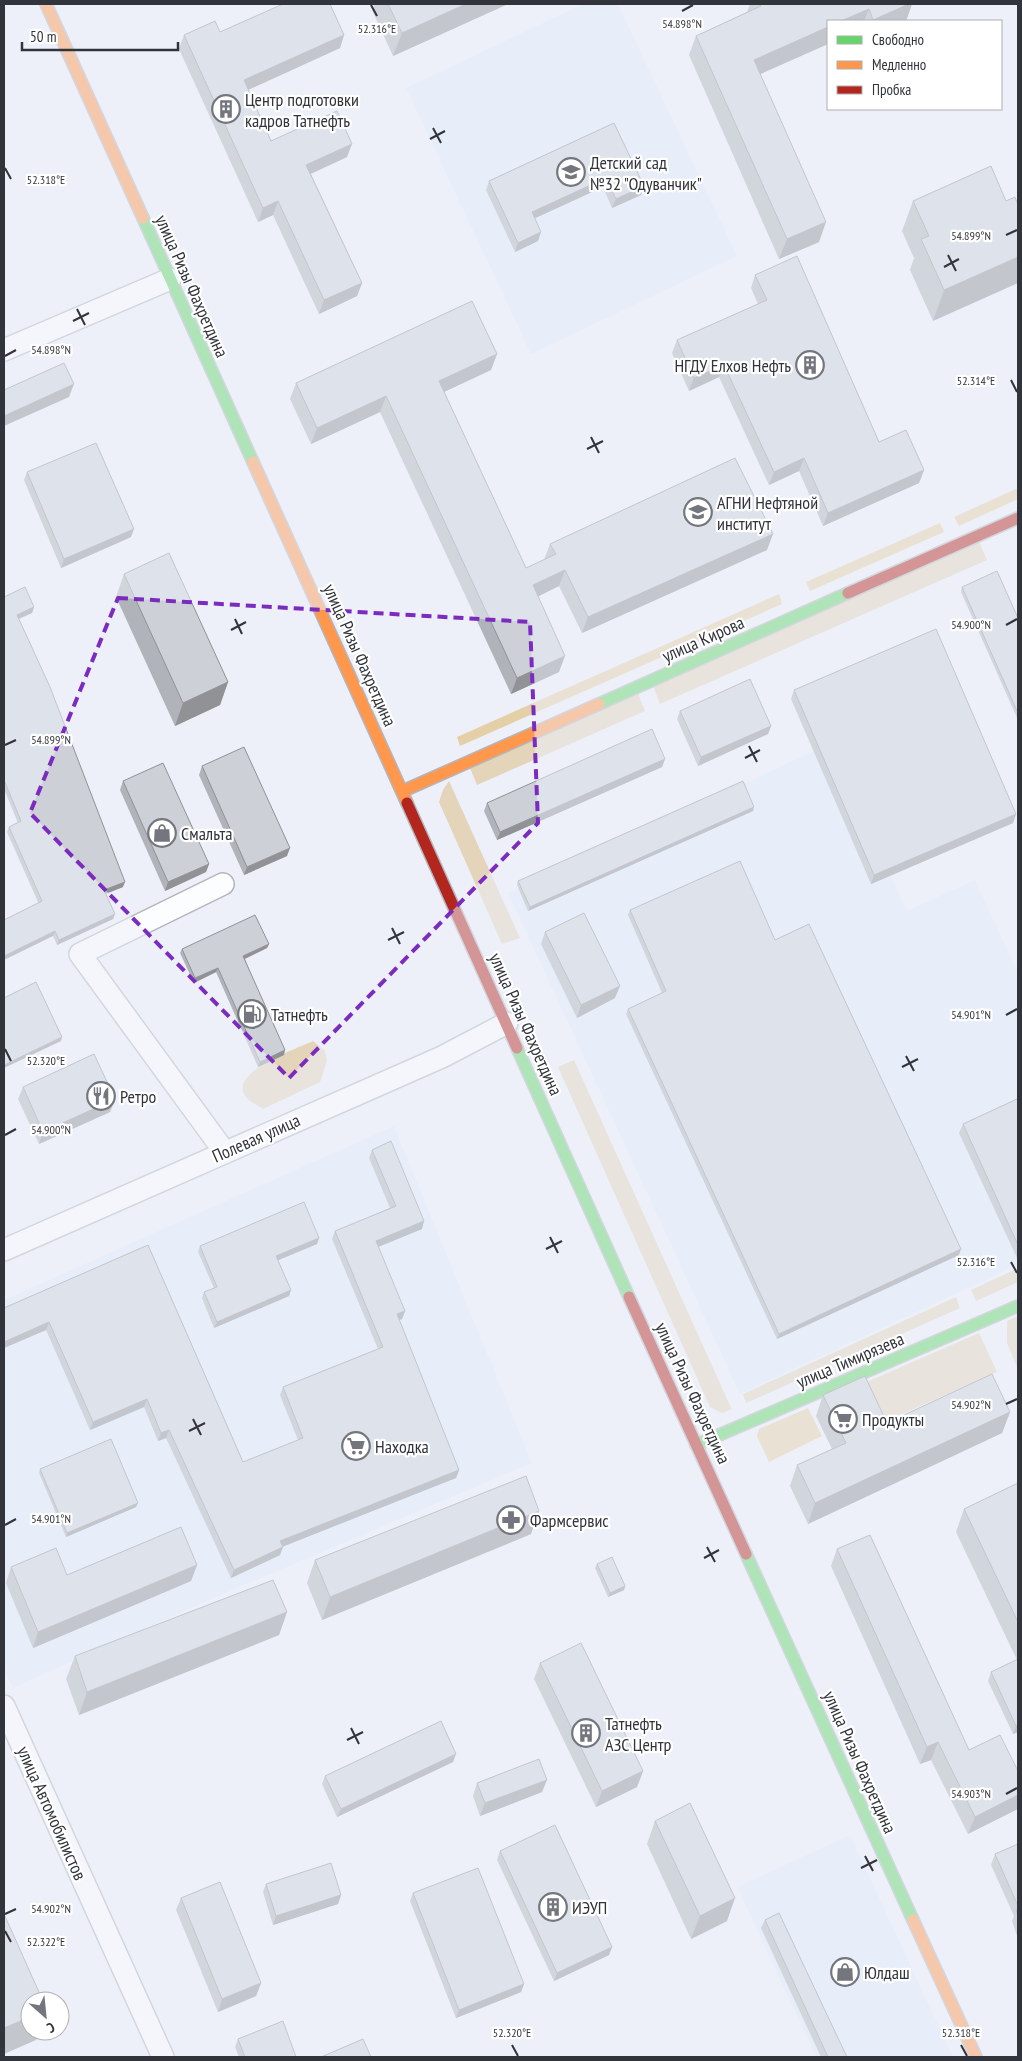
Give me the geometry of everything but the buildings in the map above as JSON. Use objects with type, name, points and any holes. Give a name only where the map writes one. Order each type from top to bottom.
[{"type":"main road","name":"улица Ризы Фахретдина","points":[[46,4],[507,1023],[696,1446],[976,2057]]},
{"type":"main road","name":"улица Кирова","points":[[402,791],[1018,518]]},
{"type":"main road","name":"улица Тимирязева","points":[[696,1446],[1018,1306]]},
{"type":"street","points":[[4,350],[170,279]]},
{"type":"street","points":[[222,1152],[80,954],[223,884]]},
{"type":"street","name":"Полевая улица","points":[[4,1250],[222,1152],[442,1057],[507,1023]]},
{"type":"street","name":"улица Автомобилистов","points":[[4,1706],[163,2057]]},
{"type":"highlighted area","points":[[118,598],[530,622],[538,823],[289,1078],[30,813]]},
{"type":"shaded area","name":"Детский сад №32 \"Одуванчик\"","points":[[583,4],[618,4],[737,256],[531,354],[406,88]]},
{"type":"shaded area","points":[[1018,488],[1018,499],[959,526],[954,517]]},
{"type":"shaded area","points":[[940,523],[944,532],[810,591],[806,582]]},
{"type":"shaded area","points":[[977,537],[987,560],[660,704],[651,681]]},
{"type":"shaded area","points":[[779,594],[782,604],[460,746],[457,737]]},
{"type":"shaded area","points":[[636,688],[645,711],[477,785],[468,763]]},
{"type":"shaded area","points":[[829,744],[907,911],[975,880],[1018,973],[1018,1265],[740,1394],[508,893]]},
{"type":"shaded area","points":[[449,781],[520,938],[502,944],[439,802],[443,790]]},
{"type":"shaded area","points":[[313,1041],[325,1051],[327,1061],[320,1082],[263,1109],[247,1098],[243,1089],[246,1080],[254,1071],[266,1063]]},
{"type":"shaded area","points":[[574,1060],[732,1409],[722,1413],[710,1407],[558,1067]]},
{"type":"shaded area","points":[[394,1126],[532,1463],[209,1600],[13,1688],[4,1669],[4,1300]]},
{"type":"shaded area","points":[[1018,1268],[1018,1282],[976,1301],[971,1290]]},
{"type":"shaded area","points":[[956,1297],[960,1308],[746,1403],[743,1394]]},
{"type":"shaded area","points":[[1018,1316],[1018,1370],[1007,1343],[1007,1321]]},
{"type":"shaded area","points":[[979,1333],[997,1372],[873,1427],[855,1387]]},
{"type":"shaded area","points":[[808,1408],[822,1436],[769,1462],[757,1436],[759,1429]]},
{"type":"shaded area","name":"Юлдаш","points":[[850,1835],[953,2057],[816,2057],[737,1887]]},
{"type":"traffic: fast","points":[[143,218],[253,462]]},
{"type":"traffic: fast","points":[[599,704],[848,593]]},
{"type":"traffic: fast","points":[[517,1048],[629,1297]]},
{"type":"traffic: fast","points":[[696,1445],[1018,1306]]},
{"type":"traffic: fast","points":[[746,1554],[913,1920]]},
{"type":"traffic: slow","points":[[46,4],[143,218]]},
{"type":"traffic: slow","points":[[253,462],[407,803]]},
{"type":"traffic: slow","points":[[403,791],[599,704]]},
{"type":"traffic: slow","points":[[913,1920],[976,2057]]},
{"type":"traffic: jam","points":[[848,593],[1018,518]]},
{"type":"traffic: jam","points":[[407,803],[517,1048]]},
{"type":"traffic: jam","points":[[629,1297],[746,1554]]},
{"type":"place","name":"Центр подготовки кадров Татнефть","points":[[226,109]]},
{"type":"place","name":"Детский сад №32 \"Одуванчик\"","points":[[571,172]]},
{"type":"place","name":"НГДУ Елхов Нефть","points":[[810,365]]},
{"type":"place","name":"АГНИ Нефтяной институт","points":[[698,512]]},
{"type":"place","name":"Смальта","points":[[162,833]]},
{"type":"place","name":"Татнефть","points":[[252,1014]]},
{"type":"place","name":"Ретро","points":[[101,1096]]},
{"type":"place","name":"Продукты","points":[[843,1419]]},
{"type":"place","name":"Находка","points":[[356,1446]]},
{"type":"place","name":"Фармсервис","points":[[511,1520]]},
{"type":"place","name":"Татнефть АЗС Центр","points":[[586,1733]]},
{"type":"place","name":"ИЭУП","points":[[553,1907]]},
{"type":"place","name":"Юлдаш","points":[[845,1972]]}]
